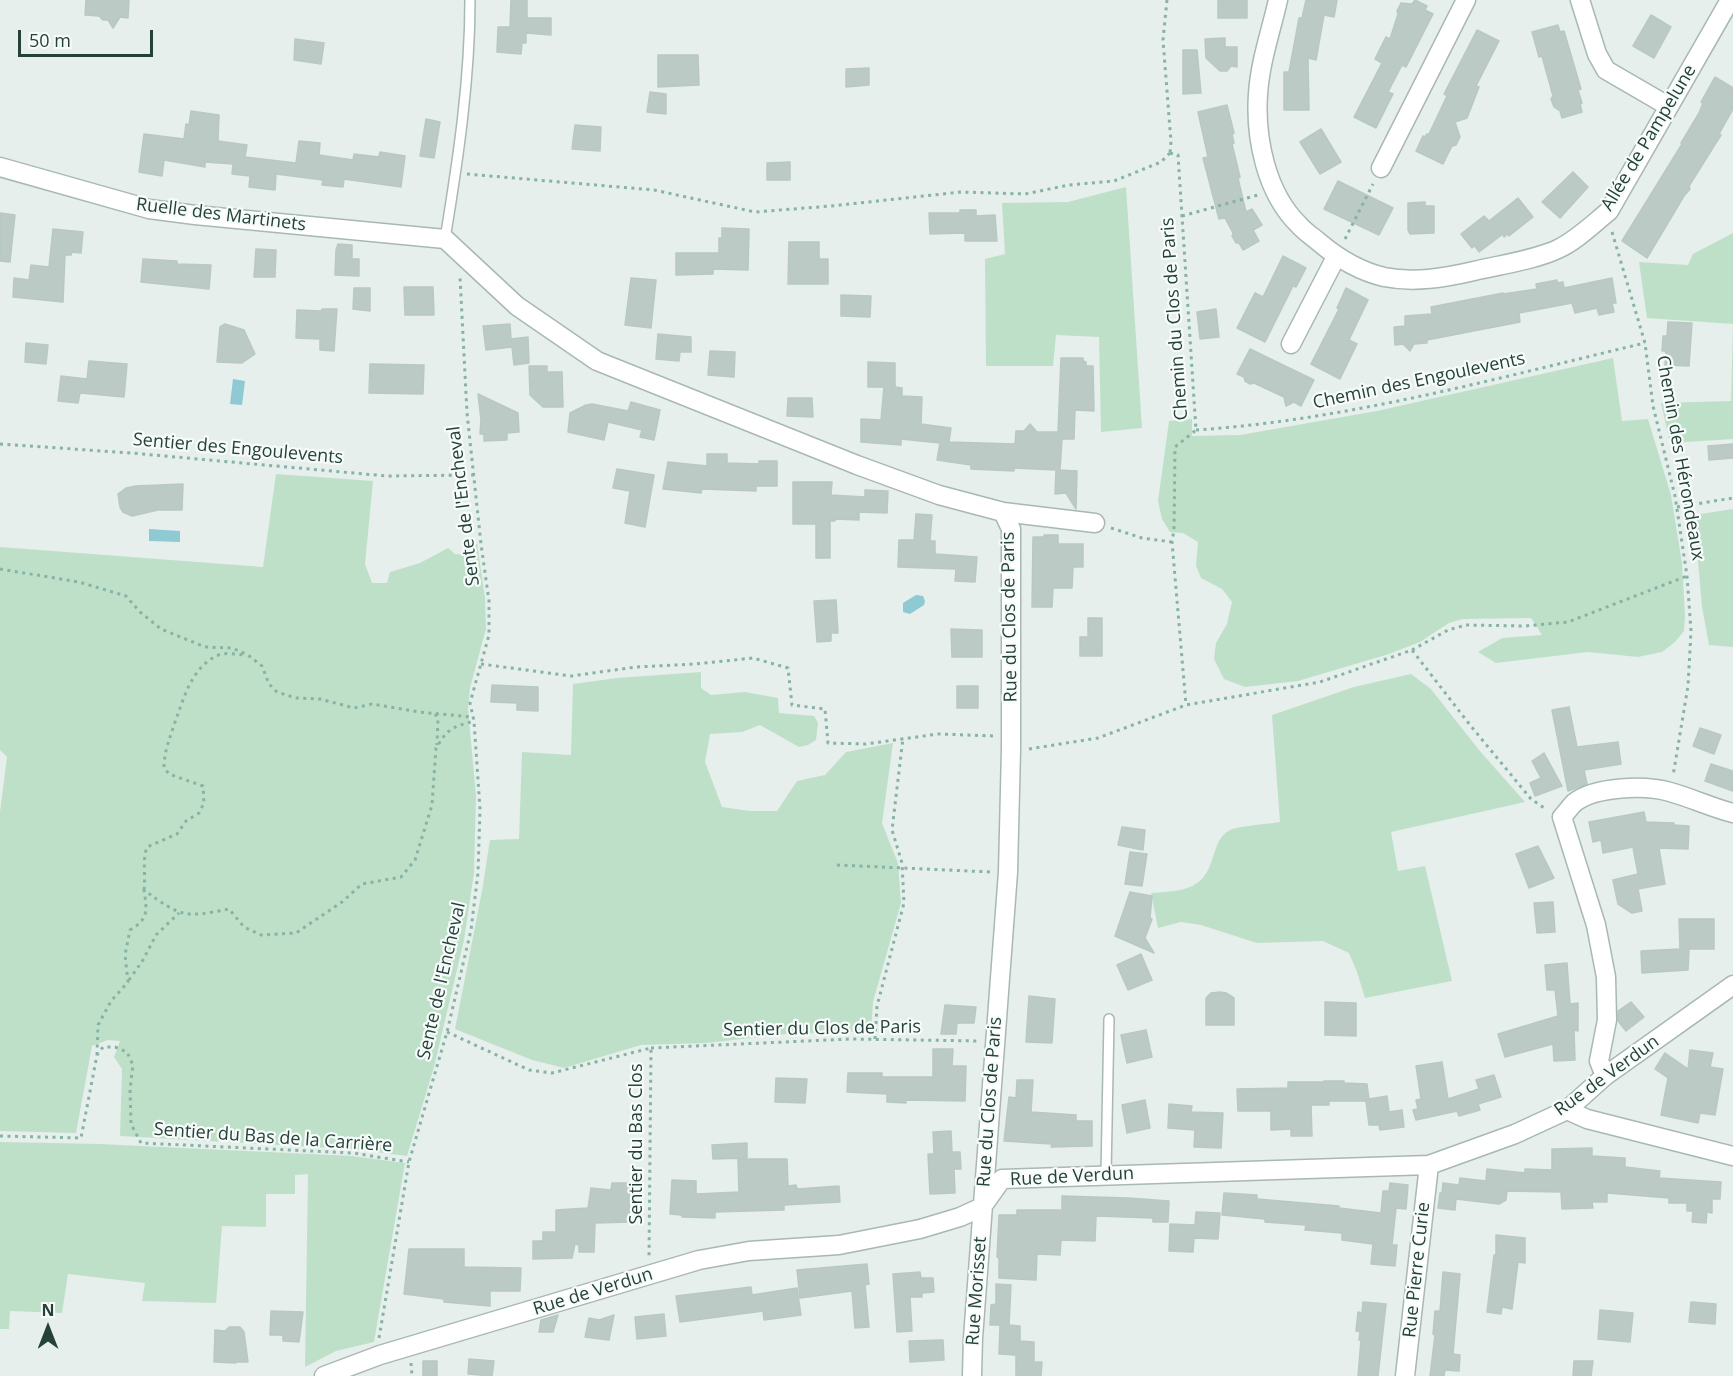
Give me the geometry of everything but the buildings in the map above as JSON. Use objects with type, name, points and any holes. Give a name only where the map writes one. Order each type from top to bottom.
[{"type":"street","name":"Allée de Pampelune","points":[[1278,0],[1260,73],[1258,96],[1261,145],[1266,168],[1275,191],[1298,225],[1336,257],[1360,269],[1384,277],[1415,280],[1447,277],[1558,249],[1586,231],[1609,211],[1730,0]]},
{"type":"street","points":[[1381,168],[1466,0]]},
{"type":"street","points":[[1580,0],[1597,54],[1606,70],[1668,106]]},
{"type":"street","name":"Ruelle des Martinets","points":[[0,167],[149,209],[445,239]]},
{"type":"street","name":"Rue du Clos de Paris","points":[[445,239],[517,306],[597,361],[857,465],[939,495],[1003,512],[1011,529],[1011,742],[1008,872],[982,1207]]},
{"type":"street","points":[[1291,344],[1336,257]]},
{"type":"street","points":[[1003,512],[1095,523]]},
{"type":"street","points":[[1605,1076],[1599,1061],[1606,1020],[1606,977],[1596,925],[1562,818],[1574,803],[1587,796],[1616,789],[1655,789],[1670,792],[1733,813]]},
{"type":"street","name":"Rue de Verdun","points":[[324,1376],[380,1355],[699,1260],[749,1251],[839,1245],[920,1229],[960,1217],[982,1207],[1002,1179],[1429,1165],[1515,1134],[1567,1110],[1605,1076],[1733,985]]},
{"type":"street","points":[[1567,1110],[1587,1119],[1733,1156]]},
{"type":"street","name":"Rue Pierre Curie","points":[[1405,1376],[1429,1165]]},
{"type":"street","name":"Rue Morisset","points":[[972,1376],[982,1207]]},
{"type":"lane","points":[[445,239],[456,173],[470,49],[470,0]]},
{"type":"lane","points":[[1106,1174],[1108,1019]]},
{"type":"path","name":"Chemin du Clos de Paris","points":[[1167,0],[1164,40],[1170,153],[1178,155],[1196,430],[1175,447],[1172,542],[1186,705]]},
{"type":"path","points":[[456,173],[654,190],[754,212],[961,192],[1025,194],[1069,185],[1114,181],[1161,162],[1170,153]]},
{"type":"path","points":[[1336,257],[1381,168]]},
{"type":"path","points":[[1182,216],[1275,191]]},
{"type":"path","name":"Chemin des Hérondeaux","points":[[1606,213],[1645,343],[1653,406],[1677,507],[1687,576],[1691,631],[1688,686],[1670,792]]},
{"type":"path","name":"Sente de l'Encheval","points":[[380,1355],[378,1340],[409,1162],[447,1032],[471,930],[478,873],[480,809],[470,703],[489,635],[489,601],[467,412],[459,252]]},
{"type":"path","name":"Chemin des Engoulevents","points":[[1196,430],[1249,427],[1305,419],[1418,396],[1645,343]]},
{"type":"path","name":"Sentier des Engoulevents","points":[[0,444],[131,453],[387,476],[474,475]]},
{"type":"path","points":[[1677,507],[1733,498]]},
{"type":"path","points":[[1095,523],[1142,538],[1172,542]]},
{"type":"path","points":[[0,569],[79,582],[126,596],[140,612],[169,632],[205,647],[232,648],[248,655],[262,666],[269,684],[277,692],[296,698],[320,699],[354,708],[372,704],[473,719]]},
{"type":"path","points":[[481,664],[572,676],[636,667],[753,658],[788,668],[792,705],[825,709],[828,743],[866,744],[938,734],[1011,742],[1031,749],[1098,738],[1186,705],[1320,682],[1412,650],[1448,630],[1466,625],[1526,626],[1568,622],[1687,576]]},
{"type":"path","points":[[1412,650],[1531,799],[1562,818]]},
{"type":"path","points":[[128,982],[125,955],[130,930],[139,925],[147,911],[143,858],[147,847],[177,834],[186,821],[199,813],[204,803],[203,786],[169,774],[164,768],[168,740],[181,702],[201,667],[214,657],[223,654],[248,655]]},
{"type":"path","points":[[144,890],[179,913],[197,915],[229,909],[244,927],[261,935],[296,933],[342,902],[362,884],[401,878],[415,860],[432,805],[438,718],[433,713]]},
{"type":"path","points":[[436,748],[446,734],[473,719]]},
{"type":"path","points":[[875,1039],[877,1006],[904,903],[903,868],[892,830],[903,738]]},
{"type":"path","points":[[837,865],[1008,872]]},
{"type":"path","points":[[0,1136],[81,1138],[97,1055],[98,1025],[111,1001],[144,960],[156,935],[179,913]]},
{"type":"path","name":"Sentier du Bas Clos","points":[[447,1032],[529,1070],[552,1073],[651,1048],[649,1275]]},
{"type":"path","name":"Sentier du Clos de Paris","points":[[651,1048],[809,1040],[994,1042]]},
{"type":"path","name":"Sentier du Bas de la Carrière","points":[[97,1055],[103,1047],[115,1047],[127,1052],[133,1065],[130,1089],[131,1124],[141,1143],[353,1154],[409,1162]]},
{"type":"green space","points":[[1126,187],[1142,428],[1101,432],[1099,337],[1056,335],[1053,366],[986,366],[985,259],[1005,254],[1002,203],[1068,202]]},
{"type":"green space","points":[[1733,233],[1733,324],[1647,318],[1639,262],[1688,265],[1693,254]]},
{"type":"green space","points":[[1733,324],[1733,439],[1670,443],[1661,403],[1731,401]]},
{"type":"green space","points":[[1613,358],[1622,421],[1648,419],[1671,495],[1682,563],[1685,615],[1684,631],[1675,642],[1662,652],[1638,657],[1588,652],[1496,663],[1478,652],[1502,638],[1542,635],[1531,618],[1463,619],[1449,623],[1420,642],[1389,654],[1298,681],[1245,687],[1224,679],[1214,659],[1216,643],[1227,624],[1232,602],[1222,589],[1201,578],[1196,566],[1198,542],[1183,533],[1170,532],[1162,519],[1158,501],[1169,421],[1192,419],[1192,436],[1240,435],[1377,411]]},
{"type":"green space","points":[[276,474],[373,481],[365,564],[372,583],[387,583],[390,572],[420,563],[448,548],[455,554],[467,555],[477,543],[485,598],[486,629],[470,688],[468,708],[476,796],[474,873],[464,940],[434,1067],[407,1156],[352,1149],[120,1136],[122,1069],[114,1057],[120,1041],[108,1040],[92,1046],[76,1133],[0,1131],[0,812],[7,757],[0,750],[0,547],[263,567]]},
{"type":"green space","points":[[1733,509],[1733,647],[1709,645],[1702,607],[1694,515]]},
{"type":"green space","points":[[701,672],[701,688],[711,695],[745,692],[778,698],[779,713],[814,716],[818,723],[816,740],[799,747],[760,725],[742,732],[710,734],[705,762],[722,807],[750,811],[777,811],[797,781],[825,775],[846,752],[893,743],[882,823],[898,863],[901,903],[873,1002],[871,1031],[787,1034],[706,1043],[641,1045],[564,1068],[532,1060],[455,1029],[490,840],[519,839],[522,752],[571,755],[573,684],[617,678]]},
{"type":"green space","points":[[1411,674],[1431,689],[1479,750],[1525,802],[1391,832],[1398,871],[1425,866],[1452,981],[1365,998],[1349,953],[1323,941],[1257,943],[1201,925],[1181,922],[1158,928],[1151,893],[1180,890],[1203,878],[1218,843],[1230,830],[1280,822],[1272,715],[1354,687]]},
{"type":"green space","points":[[0,1142],[100,1144],[352,1156],[405,1163],[374,1342],[336,1351],[305,1367],[308,1174],[295,1175],[295,1194],[266,1194],[266,1227],[222,1226],[216,1303],[142,1301],[145,1283],[68,1274],[62,1313],[10,1311],[9,1329],[0,1329]]},
{"type":"water","points":[[233,379],[245,381],[242,405],[230,404]]},
{"type":"water","points":[[149,529],[180,531],[180,542],[149,541]]},
{"type":"water","points":[[916,595],[923,596],[924,605],[910,614],[903,612],[903,603]]}]
